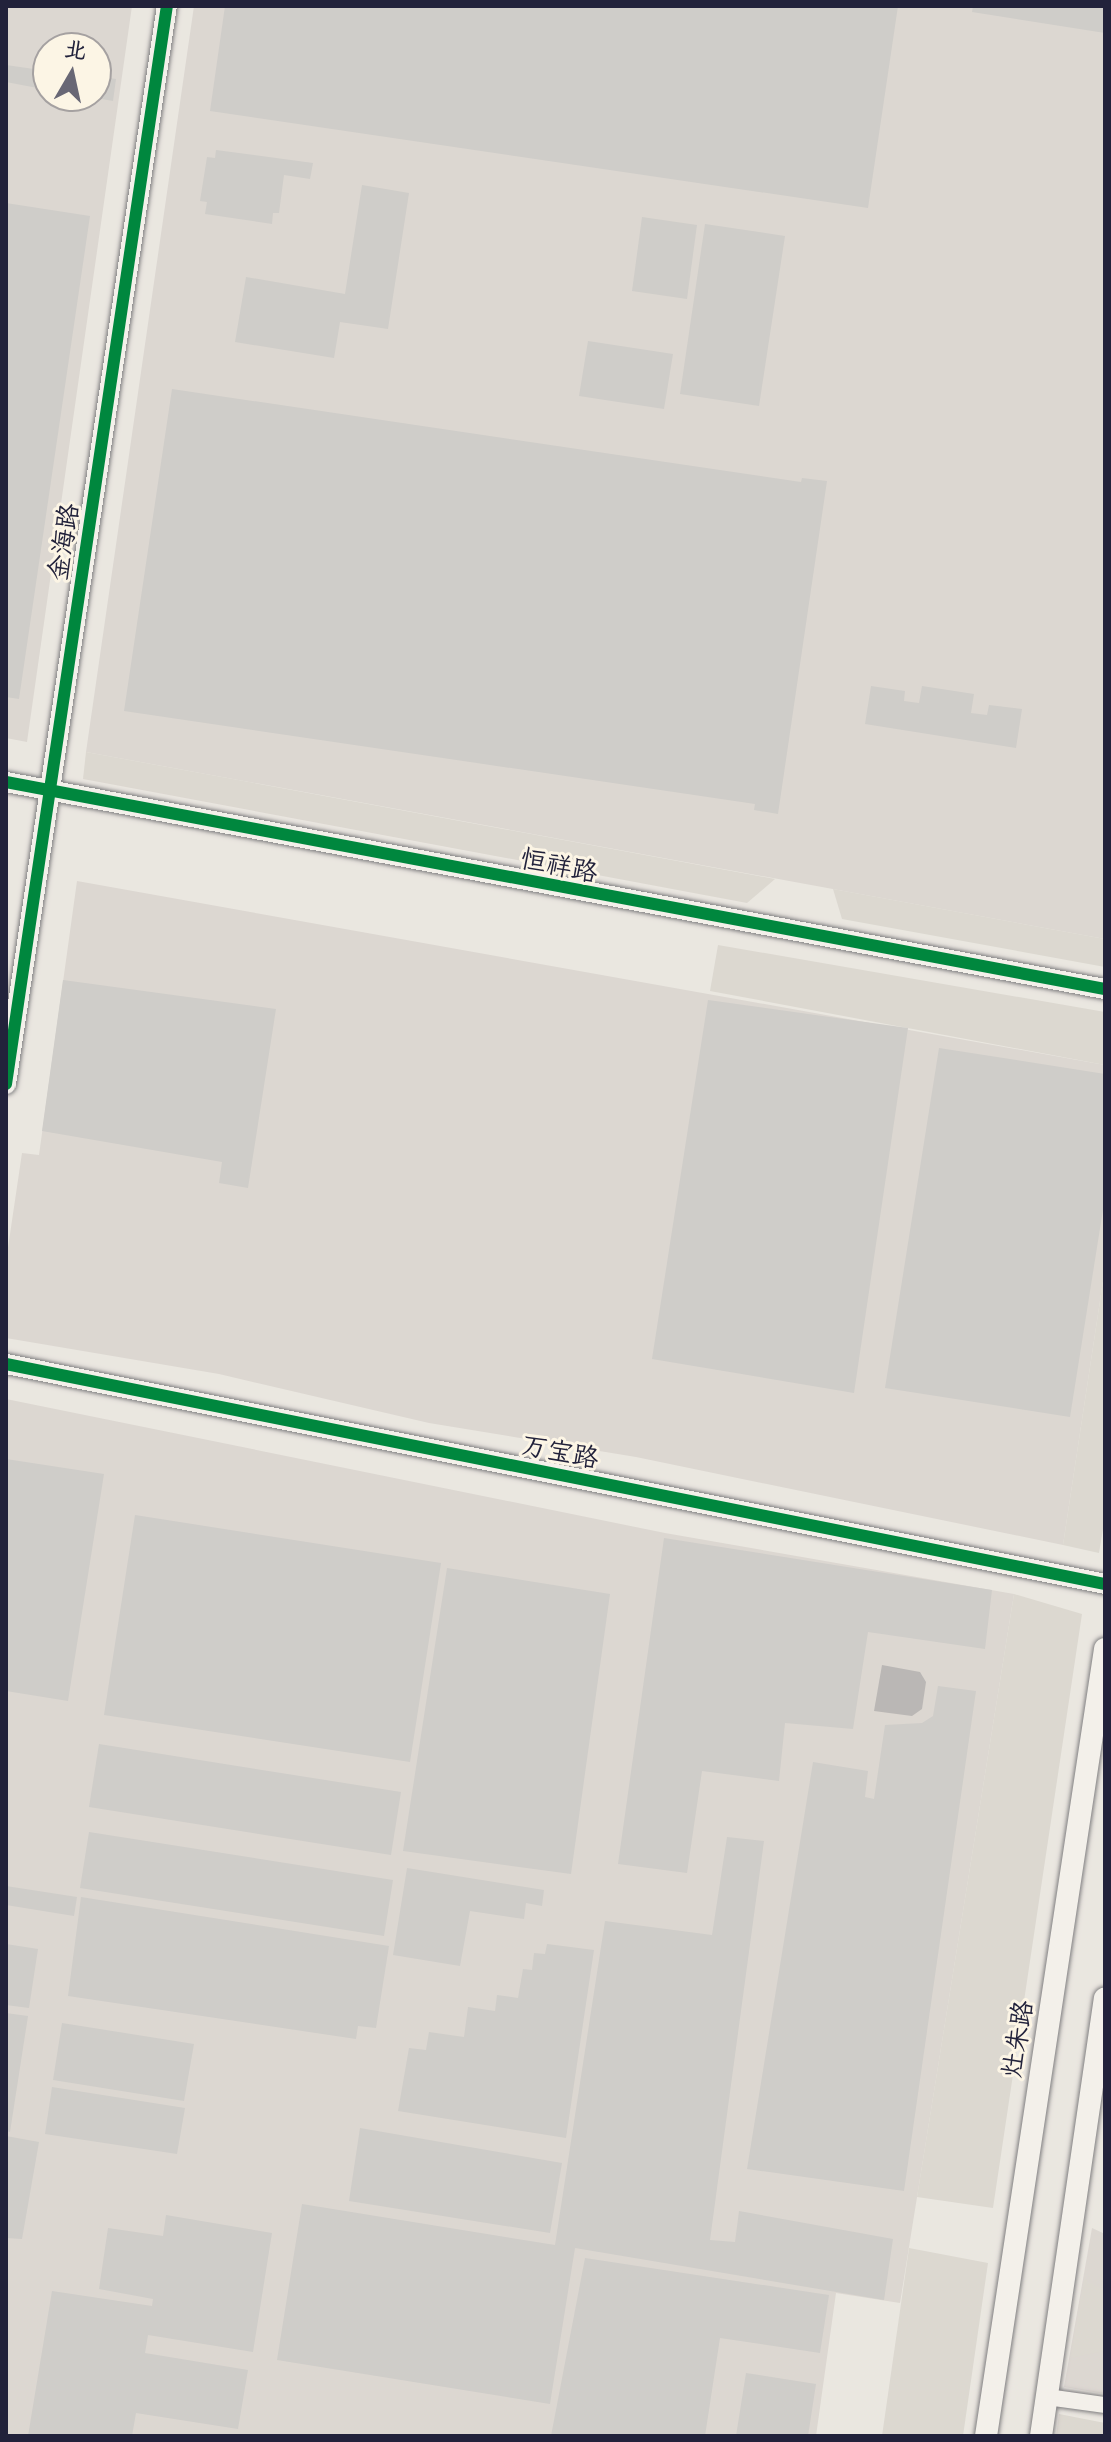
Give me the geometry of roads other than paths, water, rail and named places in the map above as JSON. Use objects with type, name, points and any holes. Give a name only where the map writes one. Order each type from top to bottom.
[{"type":"main road","name":"灶朱路","points":[[986,2436],[1105,1649]]},
{"type":"main road","points":[[1041,2436],[1105,1999]]},
{"type":"street","name":"金海路","points":[[6,1084],[167,6]]},
{"type":"street","name":"恒祥路","points":[[6,782],[1105,989]]},
{"type":"street","name":"万宝路","points":[[6,1364],[1105,1584]]},
{"type":"street","points":[[1047,2397],[1105,2405]]}]
